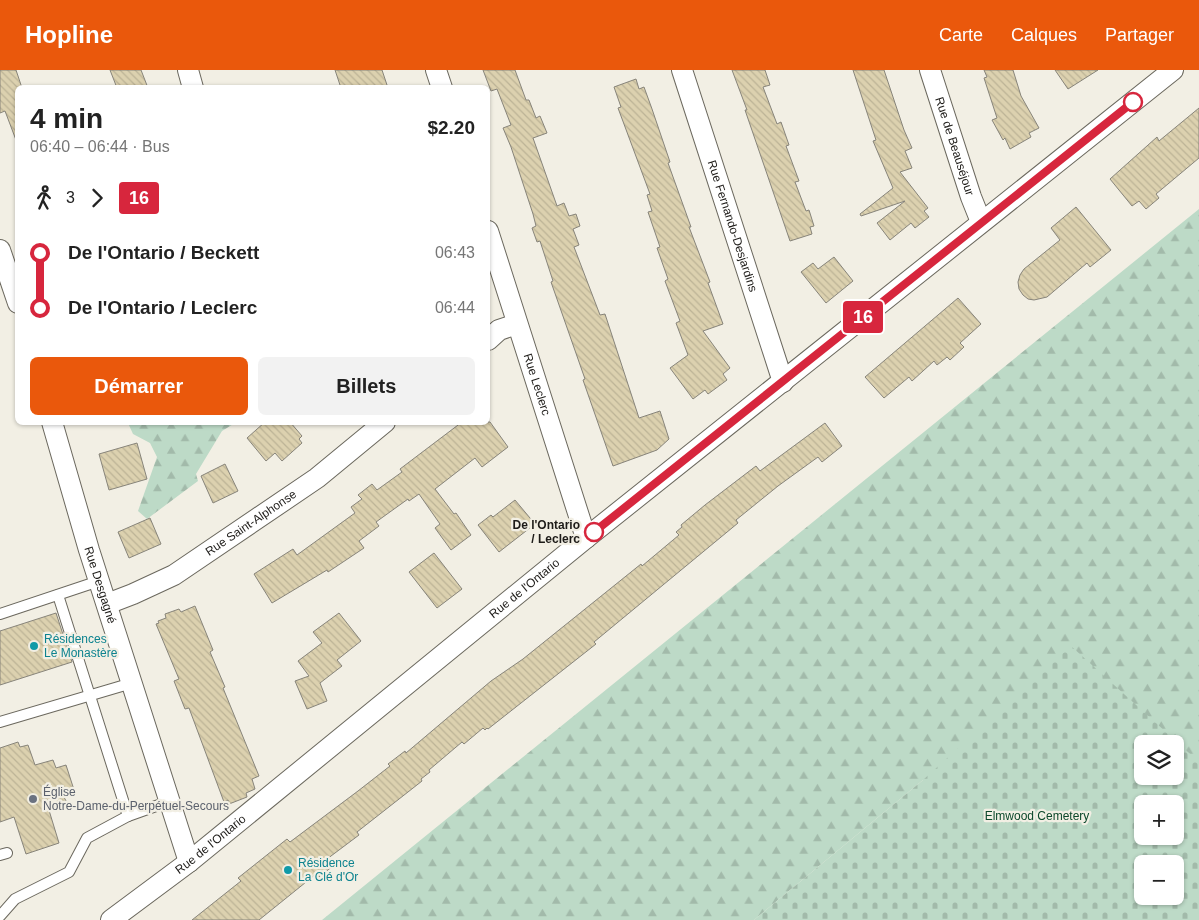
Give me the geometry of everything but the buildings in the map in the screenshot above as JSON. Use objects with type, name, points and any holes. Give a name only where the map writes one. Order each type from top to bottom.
[{"type":"street","points":[[188,70],[192,85]]},
{"type":"street","points":[[436,70],[441,85]]},
{"type":"street","name":"Rue Fernando-Desjardins","points":[[682,70],[783,382]]},
{"type":"street","name":"Rue de Beauséjour","points":[[930,70],[971,197],[982,222]]},
{"type":"street","name":"Rue de l'Ontario","points":[[111,920],[189,862],[586,538],[1173,70]]},
{"type":"street","name":"Rue Leclerc","points":[[490,237],[586,538]]},
{"type":"street","points":[[0,250],[15,294]]},
{"type":"street","points":[[490,338],[499,330],[517,324]]},
{"type":"street","name":"Rue Desgagné","points":[[53,425],[106,604],[189,862]]},
{"type":"street","name":"Rue Saint-Alphonse","points":[[106,604],[174,575],[316,478],[381,425]]},
{"type":"lane","points":[[0,614],[99,581]]},
{"type":"lane","points":[[58,594],[128,816]]},
{"type":"lane","points":[[0,722],[132,683]]},
{"type":"lane","points":[[0,916],[16,899],[69,872],[87,838],[128,816],[170,801]]},
{"type":"green space","points":[[1199,209],[1199,847],[1184,820],[1184,795],[1134,795],[1134,800],[923,780],[754,920],[322,920]]},
{"type":"green space","points":[[129,425],[232,425],[222,431],[196,474],[198,481],[147,519],[138,511],[157,457],[150,443],[133,434]]},
{"type":"green space","name":"Elmwood Cemetery","points":[[1071,646],[1169,735],[1134,735],[1134,785],[1184,785],[1184,748],[1199,762],[1199,920],[754,920],[923,780]]},
{"type":"bus line","name":"16","points":[[594,532],[1133,102]]},
{"type":"place","name":"De l'Ontario / Leclerc","points":[[594,532]]},
{"type":"place","name":"Résidences Le Monastère","points":[[34,646]]},
{"type":"place","name":"Église Notre-Dame-du-Perpétuel-Secours","points":[[33,799]]},
{"type":"place","name":"Résidence La Clé d'Or","points":[[288,870]]}]
